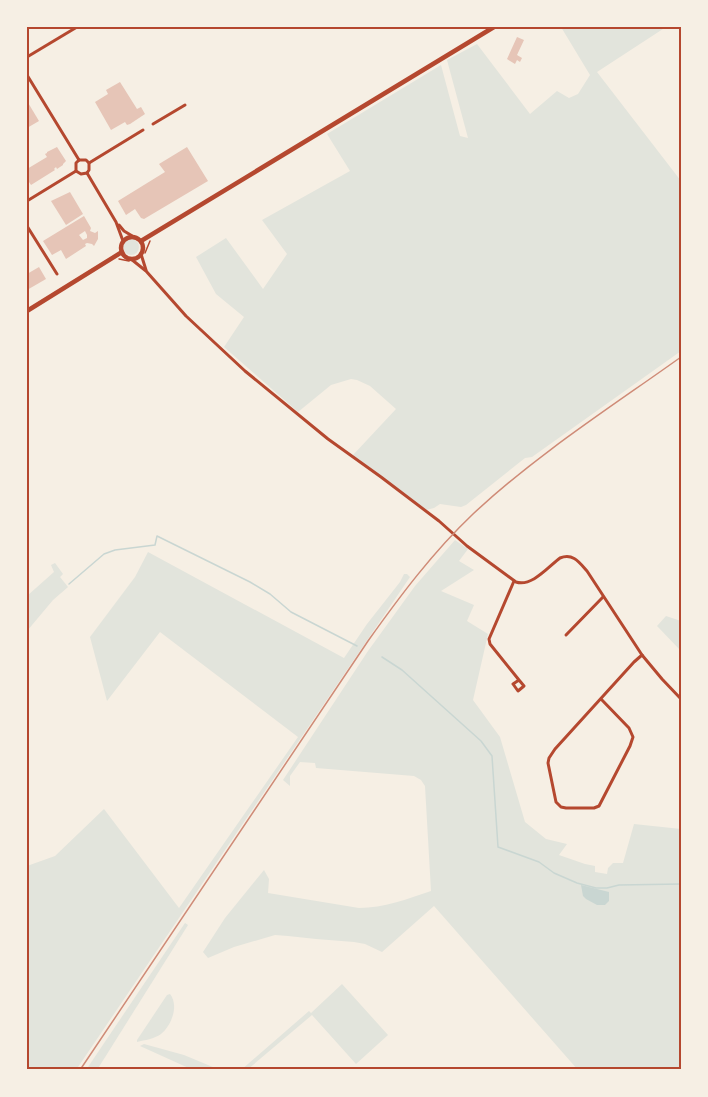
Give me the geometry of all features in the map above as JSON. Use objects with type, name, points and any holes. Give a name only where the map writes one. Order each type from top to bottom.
[{"type":"main road","points":[[141,241],[494,27]]},
{"type":"main road","points":[[134,237],[141,241],[143,248],[142,255],[132,261],[124,255],[121,248],[123,241],[134,237]]},
{"type":"main road","points":[[27,311],[122,252]]},
{"type":"street","points":[[27,57],[78,27]]},
{"type":"street","points":[[27,75],[79,160]]},
{"type":"street","points":[[153,124],[185,105]]},
{"type":"street","points":[[89,163],[143,130]]},
{"type":"street","points":[[79,160],[86,160],[89,163]]},
{"type":"street","points":[[76,171],[76,163],[79,160]]},
{"type":"street","points":[[87,173],[89,163]]},
{"type":"street","points":[[76,171],[81,174],[87,173]]},
{"type":"street","points":[[27,201],[76,171]]},
{"type":"street","points":[[87,173],[116,222],[123,241]]},
{"type":"street","points":[[116,222],[134,237]]},
{"type":"street","points":[[27,226],[57,274]]},
{"type":"street","points":[[142,255],[146,271]]},
{"type":"street","points":[[132,261],[146,271],[186,316],[245,371],[328,439],[439,521],[467,546],[514,581],[522,584],[529,582],[560,558],[573,557],[587,571],[642,655],[681,699]]},
{"type":"street","points":[[514,581],[489,639],[490,644],[519,680]]},
{"type":"street","points":[[566,635],[603,597]]},
{"type":"street","points":[[601,699],[629,728],[633,737],[630,747],[599,806],[594,808],[561,807],[555,800],[549,758],[555,749],[601,699],[642,655]]},
{"type":"path","points":[[142,255],[155,233]]},
{"type":"path","points":[[114,257],[132,261]]},
{"type":"shaded area","points":[[561,27],[666,27],[597,72],[681,181],[681,351],[532,457],[525,458],[466,505],[461,507],[440,504],[426,510],[353,455],[396,409],[370,386],[351,379],[331,385],[298,412],[224,347],[244,317],[216,294],[196,257],[226,238],[263,289],[287,254],[262,220],[350,171],[327,134],[441,65],[460,136],[468,138],[447,60],[477,44],[530,114],[557,91],[569,98],[578,94],[590,75]]},
{"type":"shaded area","points":[[128,239],[134,239],[139,247],[137,253],[128,255],[123,250],[123,244]]},
{"type":"shaded area","points":[[455,540],[468,549],[459,561],[474,570],[441,591],[474,605],[467,621],[488,634],[473,700],[500,737],[525,822],[546,839],[567,844],[559,855],[595,866],[595,872],[607,874],[608,868],[613,863],[623,863],[634,824],[681,829],[681,1070],[578,1070],[434,906],[382,952],[365,944],[354,942],[275,935],[234,947],[208,958],[203,952],[225,918],[264,870],[269,879],[268,893],[359,908],[386,905],[431,891],[425,786],[421,780],[414,776],[316,768],[315,763],[300,762],[290,776],[290,786],[283,780],[368,651],[415,586]]},
{"type":"shaded area","points":[[148,552],[344,658],[404,574],[410,577],[76,1070],[27,1070],[27,866],[55,856],[104,809],[179,908],[298,737],[160,632],[107,701],[90,637],[135,577]]},
{"type":"shaded area","points":[[55,563],[63,574],[60,577],[68,587],[53,600],[27,631],[27,596],[54,572],[51,565]]},
{"type":"shaded area","points":[[666,616],[681,621],[681,651],[657,626]]},
{"type":"shaded area","points":[[581,885],[609,892],[609,901],[605,905],[597,905],[586,899],[583,896]]},
{"type":"shaded area","points":[[185,923],[188,925],[97,1070],[86,1070]]},
{"type":"shaded area","points":[[342,984],[388,1035],[356,1064],[312,1015],[247,1070],[241,1070],[309,1011],[311,1013]]},
{"type":"shaded area","points":[[170,994],[174,1009],[168,1026],[158,1036],[137,1042],[167,995]]},
{"type":"shaded area","points":[[144,1044],[184,1055],[220,1070],[193,1070],[140,1046]]},
{"type":"building","points":[[517,37],[524,40],[517,55],[522,58],[515,64],[507,59]]},
{"type":"building","points":[[120,82],[137,109],[141,107],[145,114],[130,124],[127,125],[125,122],[111,130],[95,102],[108,94],[106,90]]},
{"type":"building","points":[[27,101],[39,121],[27,128]]},
{"type":"building","points":[[57,147],[66,161],[31,185],[27,179],[27,169],[47,157],[45,154],[47,152]]},
{"type":"building","points":[[187,147],[208,181],[144,219],[135,209],[126,215],[118,201],[165,172],[159,164]]},
{"type":"building","points":[[70,192],[83,214],[66,225],[51,201]]},
{"type":"building","points":[[84,216],[91,228],[90,231],[95,233],[98,231],[98,239],[94,246],[87,243],[66,259],[61,250],[52,255],[43,241]],"holes":[[[85,231],[87,238],[83,240],[79,235]]]},
{"type":"building","points":[[39,267],[46,279],[27,290],[27,274]]},
{"type":"waterway","points":[[69,584],[104,554],[115,550],[155,545],[157,536],[250,582],[270,594],[291,612],[357,646]]},
{"type":"waterway","points":[[382,657],[402,670],[481,741],[492,756],[498,847],[539,862],[554,873],[577,883],[596,888],[619,885],[681,884]]},
{"type":"railway","points":[[80,1070],[368,641],[431,559],[458,529],[497,492],[574,432],[681,357]]}]
